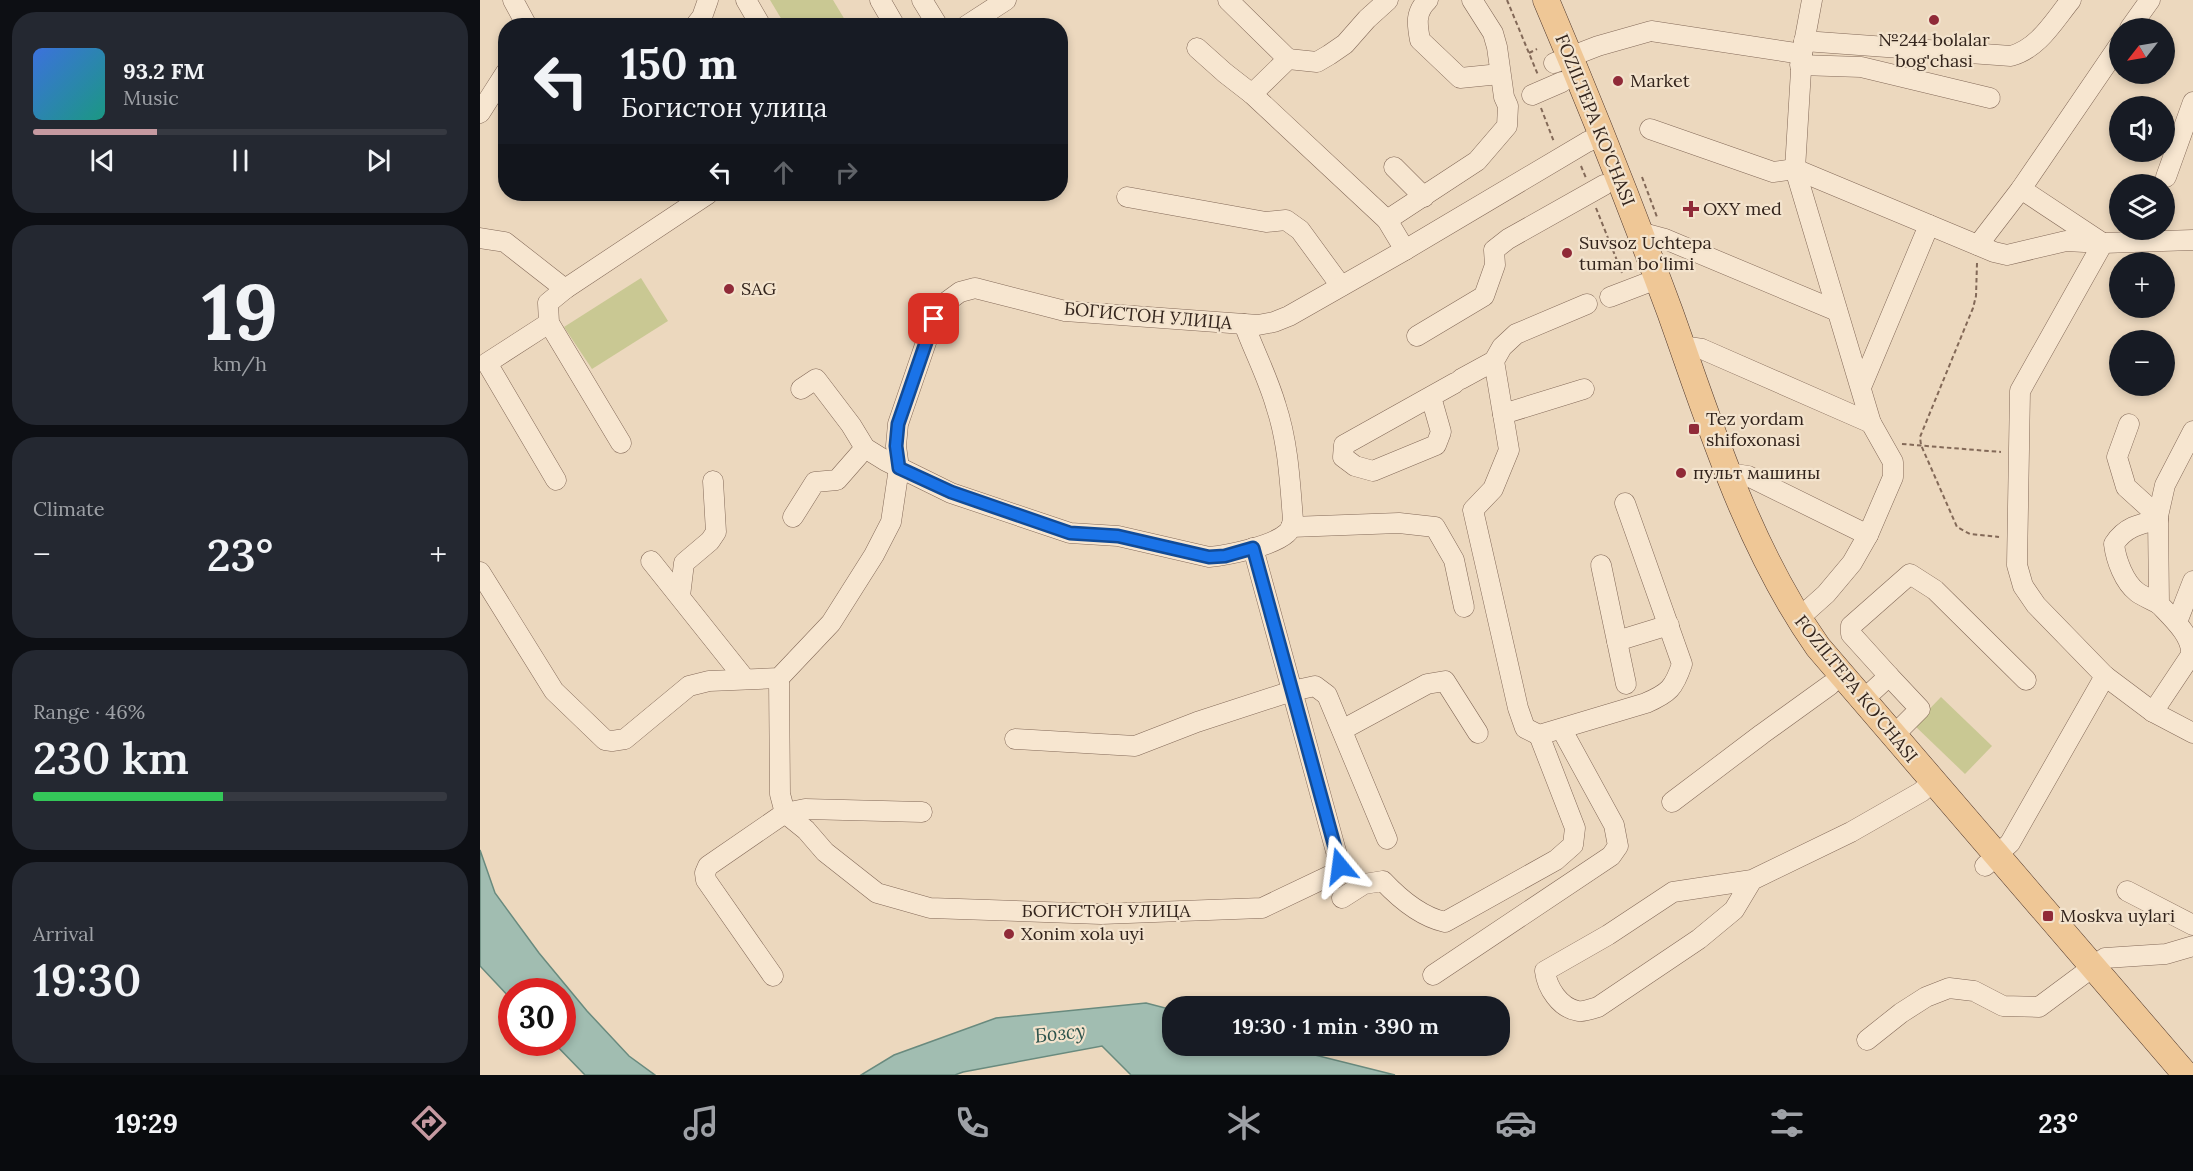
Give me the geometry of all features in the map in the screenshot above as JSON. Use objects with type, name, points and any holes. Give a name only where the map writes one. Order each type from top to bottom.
[{"type":"main road","name":"FOZILTEPA KO'CHASI","points":[[1527,0],[1588,145],[1639,232],[1643,285],[1682,345],[1708,423],[1761,551],[1798,619],[1818,647],[1893,736],[1926,787]]},
{"type":"main road","name":"FOZILTEPA KO'CHASI","points":[[1546,0],[1555,63]]},
{"type":"main road","name":"FOZILTEPA KO'CHASI","points":[[1588,145],[1594,181],[1643,285],[1694,429],[1749,557],[1787,627],[1830,685],[1926,787],[2088,972],[2186,1075]]},
{"type":"main road","name":"FOZILTEPA KO'CHASI","points":[[2088,972],[2167,1075]]},
{"type":"street","points":[[513,0],[523,18]]},
{"type":"street","points":[[701,18],[708,0]]},
{"type":"street","points":[[746,0],[756,18]]},
{"type":"street","points":[[880,0],[891,18]]},
{"type":"street","points":[[922,0],[933,18]]},
{"type":"street","points":[[978,18],[1006,0]]},
{"type":"street","points":[[1228,0],[1288,59],[1317,62],[1345,44],[1388,0]]},
{"type":"street","points":[[1395,0],[1417,18]]},
{"type":"street","points":[[1428,0],[1420,9],[1417,18],[1420,40],[1460,78],[1500,74]]},
{"type":"street","points":[[1472,0],[1493,33],[1504,97],[1520,101]]},
{"type":"street","points":[[1798,619],[1826,594],[1852,563],[1868,535],[1893,477],[1893,462],[1872,423],[1795,169],[1802,53],[1812,0]]},
{"type":"street","points":[[1802,53],[2010,56],[2024,52],[2038,41],[2071,0]]},
{"type":"street","points":[[2137,18],[2150,0]]},
{"type":"street","points":[[1387,220],[1477,161],[1507,126],[1520,101],[1555,63],[1598,46],[1651,31],[1802,53],[1990,98]]},
{"type":"street","points":[[1197,48],[1252,94],[1387,220],[1404,250]]},
{"type":"street","points":[[1252,94],[1288,59]]},
{"type":"street","points":[[1978,245],[2021,189],[2109,60]]},
{"type":"street","points":[[480,113],[498,85]]},
{"type":"street","points":[[2167,174],[2193,102]]},
{"type":"street","points":[[1650,129],[1773,172],[1795,169],[2007,255],[2066,241],[2103,243],[2193,240]]},
{"type":"street","name":"БОГИСТОН УЛИЦА","points":[[779,678],[831,623],[874,555],[891,522],[899,468],[896,446],[898,424],[934,319],[945,303],[960,292],[975,288],[1065,311],[1258,325],[1274,322],[1289,316],[1588,145]]},
{"type":"street","points":[[1394,167],[1424,196]]},
{"type":"street","points":[[1417,336],[1484,296],[1495,265],[1494,250],[1594,181]]},
{"type":"street","points":[[2021,189],[2103,243]]},
{"type":"street","points":[[1127,197],[1266,222],[1286,220],[1300,230],[1341,286]]},
{"type":"street","points":[[621,443],[549,323],[549,303],[565,289],[697,201]]},
{"type":"street","points":[[1862,385],[1929,225]]},
{"type":"street","points":[[1639,232],[1665,239],[1838,311]]},
{"type":"street","points":[[480,238],[505,242],[565,289]]},
{"type":"street","points":[[2103,243],[2020,391],[2017,565],[2023,586],[2036,605],[2105,676],[2153,712],[2193,733]]},
{"type":"street","points":[[1610,297],[1643,285]]},
{"type":"street","points":[[1431,397],[1441,432],[1436,445],[1373,471],[1355,466],[1343,458],[1344,445],[1494,362],[1502,347],[1516,334],[1587,304]]},
{"type":"street","points":[[549,323],[487,363],[556,480]]},
{"type":"street","name":"БОГИСТОН УЛИЦА","points":[[1244,324],[1276,405],[1283,433],[1289,473],[1293,520],[1291,527]]},
{"type":"street","points":[[1682,345],[1702,349],[1872,423]]},
{"type":"street","points":[[1342,898],[1364,884],[1383,881],[1396,895],[1434,920],[1445,922],[1556,860],[1573,845],[1575,828],[1539,735],[1526,728],[1518,708],[1473,510],[1492,489],[1509,450],[1494,362]]},
{"type":"street","points":[[801,389],[816,379],[851,425],[865,448],[899,468],[951,492],[1070,533],[1118,536],[1209,557],[1225,556],[1253,548],[1287,533],[1291,527],[1399,523],[1435,527],[1454,560],[1464,607]]},
{"type":"street","points":[[1503,414],[1584,389]]},
{"type":"street","points":[[2129,424],[2117,457],[2126,487],[2158,518]]},
{"type":"street","points":[[2159,604],[2158,518],[2165,485],[2193,431]]},
{"type":"street","points":[[793,517],[815,482],[837,480],[865,448]]},
{"type":"street","points":[[1729,473],[1748,476],[1868,535]]},
{"type":"street","points":[[680,596],[684,563],[710,541],[716,532],[713,481]]},
{"type":"street","points":[[1539,735],[1562,730],[1654,700],[1661,697],[1676,683],[1682,664],[1625,503]]},
{"type":"street","points":[[2153,712],[2191,655],[2193,648],[2177,622],[2159,604],[2136,591],[2122,572],[2114,544],[2120,534],[2132,526],[2158,518]]},
{"type":"street","name":"БОГИСТОН УЛИЦА","points":[[785,813],[806,830],[825,852],[877,893],[930,908],[1101,914],[1262,908],[1335,873],[1340,866],[1253,548]]},
{"type":"street","points":[[651,561],[745,679]]},
{"type":"street","points":[[1601,565],[1626,684]]},
{"type":"street","points":[[480,572],[554,691],[605,740],[625,739],[689,686],[709,681],[779,678],[780,794],[785,813]]},
{"type":"street","points":[[1893,736],[1920,709],[1851,634],[1850,629],[1910,574],[1935,590],[2026,680]]},
{"type":"street","points":[[2177,622],[2193,581]]},
{"type":"street","points":[[1617,641],[1669,625]]},
{"type":"street","points":[[1863,700],[1889,676]]},
{"type":"street","points":[[1991,861],[2010,843],[2105,676]]},
{"type":"street","points":[[1342,730],[1427,684],[1445,681],[1478,733]]},
{"type":"street","points":[[1672,802],[1830,685]]},
{"type":"street","points":[[1015,739],[1135,746],[1197,722],[1292,691],[1315,686],[1327,695],[1387,839]]},
{"type":"street","points":[[1433,975],[1611,856],[1618,846],[1614,825],[1562,730]]},
{"type":"street","points":[[1752,880],[1734,910],[1726,918],[1699,939],[1598,1007],[1579,1011],[1562,1003],[1546,983],[1545,971],[1608,935],[1673,892],[1752,880],[1851,832],[1926,787]]},
{"type":"street","points":[[773,976],[706,880],[705,873],[708,866],[785,813],[806,809],[922,812]]},
{"type":"street","points":[[2127,891],[2193,926]]},
{"type":"street","points":[[1868,1040],[1901,1013],[1926,998],[1950,988],[1974,991],[2003,1006],[2039,1007],[2105,958],[2166,954],[2193,946]]},
{"type":"path","points":[[1528,53],[1555,63]]},
{"type":"path","points":[[1582,169],[1588,145]]},
{"type":"path","points":[[1582,169],[1594,181],[1643,285]]},
{"type":"path","points":[[1582,169],[1594,181]]},
{"type":"path","points":[[1978,245],[1976,296],[1973,308],[1920,437],[1921,445],[1957,527],[1970,534],[2017,538]]},
{"type":"path","points":[[1883,443],[2019,453]]},
{"type":"shaded area","points":[[770,0],[833,0],[844,18],[781,18]]},
{"type":"shaded area","points":[[641,278],[668,321],[592,369],[564,327]]},
{"type":"shaded area","points":[[1941,697],[1992,746],[1965,774],[1914,725]]},
{"type":"water","points":[[480,850],[495,893],[560,978],[498,978],[498,985],[480,966]]},
{"type":"water","points":[[576,998],[629,1056],[655,1075],[585,1075],[567,1056],[576,1056]]},
{"type":"water","name":"Бозсу","points":[[1146,1003],[1162,1007],[1162,1056],[1319,1056],[1395,1075],[1131,1075],[1102,1046],[955,1075],[861,1075],[894,1055],[996,1018]]},
{"type":"place","name":"№244 bolalar bog'chasi","points":[[1934,20]]},
{"type":"place","name":"Market","points":[[1618,81]]},
{"type":"place","name":"OXY med","points":[[1691,209]]},
{"type":"place","name":"Suvsoz Uchtepa tuman boʻlimi","points":[[1567,253]]},
{"type":"place","name":"SAG","points":[[729,289]]},
{"type":"place","name":"Tez yordam shifoxonasi","points":[[1694,429]]},
{"type":"place","name":"пульт машины","points":[[1681,473]]},
{"type":"place","name":"Moskva uylari","points":[[2048,916]]},
{"type":"place","name":"Xonim xola uyi","points":[[1009,934]]},
{"type":"route","points":[[934,319],[898,424],[896,446],[899,468],[951,492],[1070,533],[1118,536],[1209,557],[1225,556],[1253,548],[1340,866]]}]
